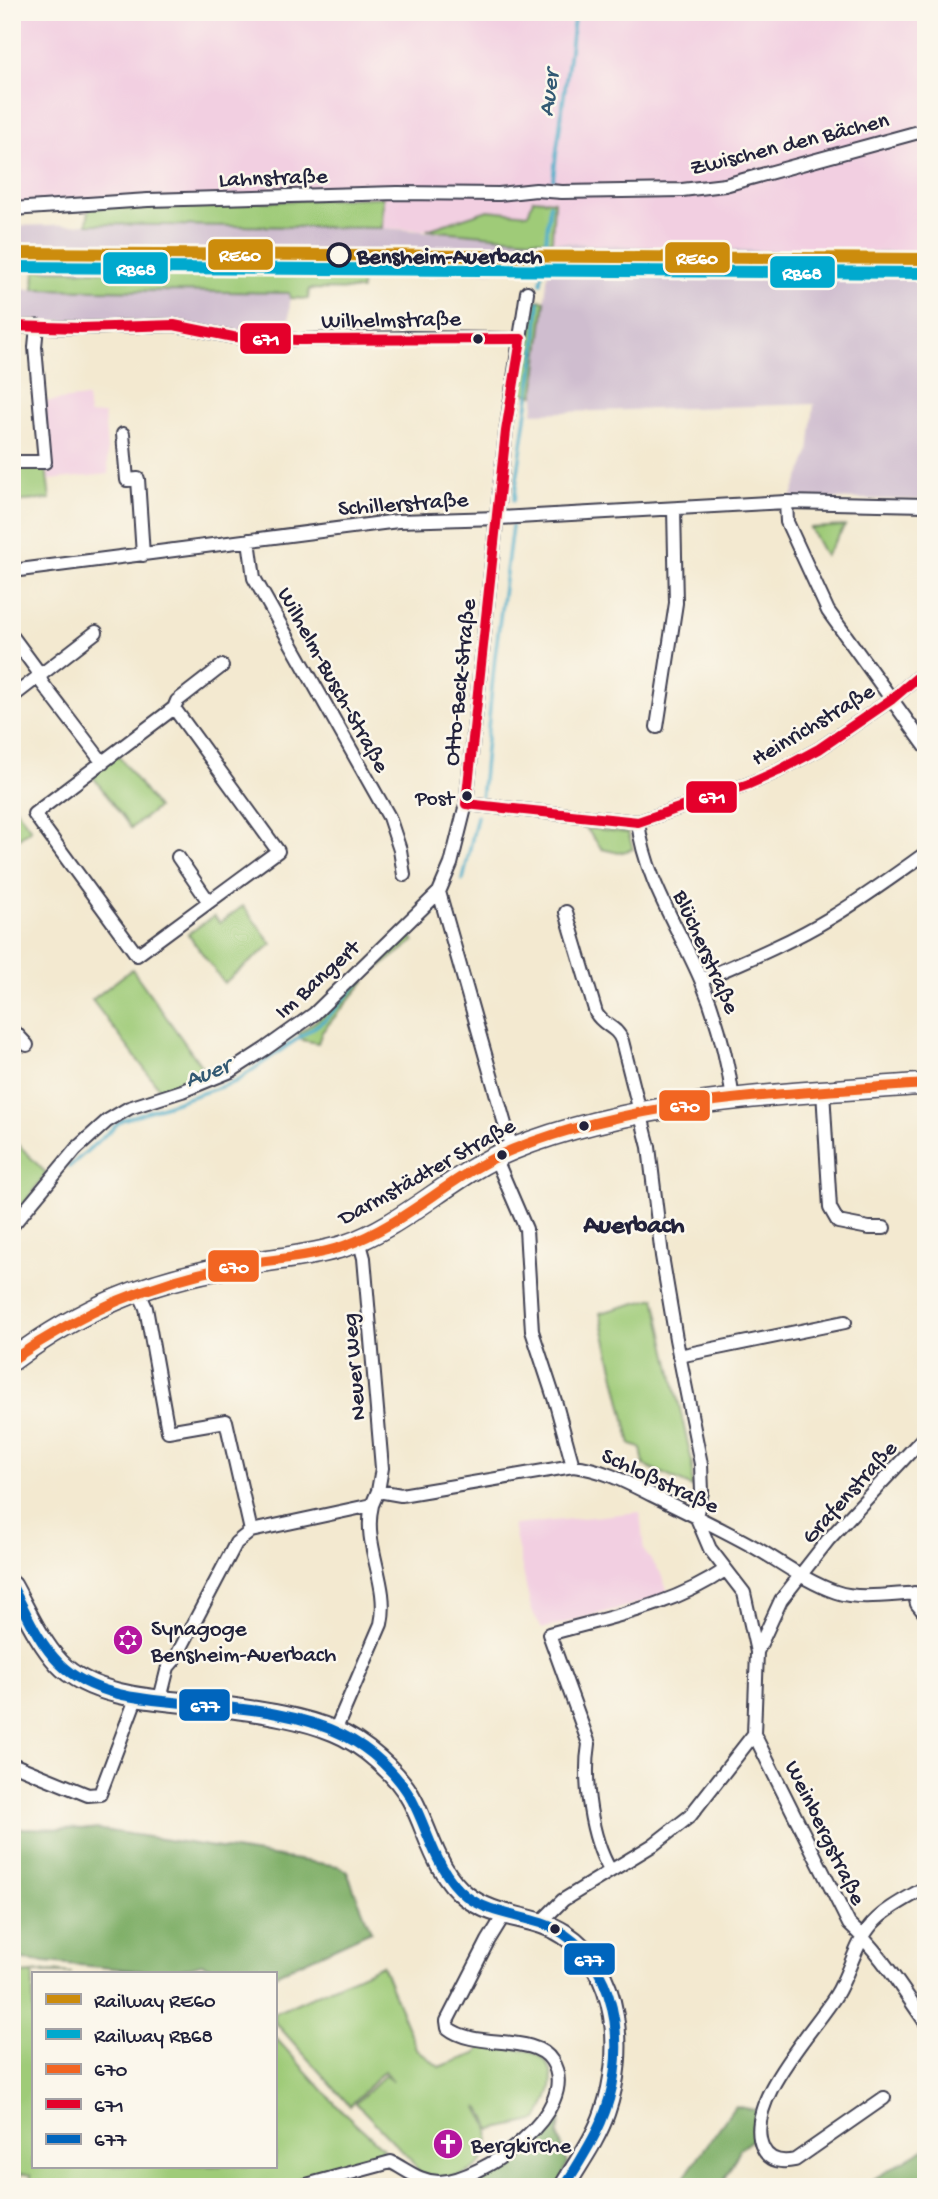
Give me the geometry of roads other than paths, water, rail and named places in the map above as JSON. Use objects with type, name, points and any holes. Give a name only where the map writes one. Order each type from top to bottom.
[{"type":"main road","name":"Darmstädter Straße","points":[[12,1360],[76,1317],[138,1290],[187,1275],[321,1252],[359,1240],[405,1216],[504,1153],[571,1130],[640,1114],[733,1099],[926,1084]]},
{"type":"main road","points":[[12,1586],[59,1663],[81,1681],[106,1690],[137,1696],[280,1716],[335,1731],[375,1757],[397,1779],[411,1798],[439,1860],[454,1885],[474,1902],[504,1915],[540,1923],[565,1935],[592,1960],[602,1976],[614,2027],[616,2057],[611,2092],[604,2115],[564,2187]]},
{"type":"street","name":"Zwischen den Bächen","points":[[540,190],[682,190],[725,185],[926,130]]},
{"type":"street","name":"Lahnstraße","points":[[12,209],[148,200],[397,193],[499,194],[540,190]]},
{"type":"street","name":"Otto-Beck-Straße","points":[[439,892],[451,864],[466,804],[506,431],[527,292]]},
{"type":"street","name":"Wilhelmstraße","points":[[12,326],[118,328],[174,325],[233,337],[298,340],[521,339]]},
{"type":"street","points":[[12,462],[45,462],[35,347],[37,327]]},
{"type":"street","points":[[123,434],[127,480],[138,479],[143,555]]},
{"type":"street","points":[[786,502],[787,523],[828,611],[926,747]]},
{"type":"street","name":"Schillerstraße","points":[[12,571],[398,520],[498,518],[786,502],[926,505]]},
{"type":"street","points":[[657,727],[676,603],[674,509]]},
{"type":"street","name":"Wilhelm-Busch-Straße","points":[[249,540],[254,578],[389,817],[400,850],[404,875]]},
{"type":"street","points":[[12,697],[96,632]]},
{"type":"street","points":[[12,636],[42,683],[103,763]]},
{"type":"street","points":[[174,708],[278,851],[137,956],[34,814],[174,708],[177,701],[222,666]]},
{"type":"street","name":"Heinrichstraße","points":[[466,804],[638,822],[749,784],[778,771],[819,749],[892,699],[926,670]]},
{"type":"street","name":"Blücherstraße","points":[[638,822],[649,872],[701,980],[724,1040],[733,1099]]},
{"type":"street","points":[[701,980],[755,957],[831,918],[926,853]]},
{"type":"street","points":[[178,857],[209,902]]},
{"type":"street","points":[[439,892],[504,1153],[526,1229],[532,1331],[573,1466]]},
{"type":"street","name":"Im Bangert","points":[[12,1226],[76,1149],[107,1121],[129,1108],[231,1071],[255,1055],[314,1014],[439,892]]},
{"type":"street","points":[[540,1923],[563,1900],[653,1845],[690,1816],[754,1734],[757,1652],[744,1593],[710,1549],[696,1516],[702,1492],[701,1464],[662,1256],[649,1147],[622,1041],[615,1028],[600,1021],[596,1013],[566,912]]},
{"type":"street","points":[[12,1029],[26,1045]]},
{"type":"street","points":[[823,1091],[830,1208],[838,1222],[884,1228]]},
{"type":"street","name":"Neuer Weg","points":[[359,1240],[364,1258],[382,1468],[378,1491]]},
{"type":"street","points":[[138,1290],[146,1308],[169,1431],[226,1421],[251,1531]]},
{"type":"street","points":[[679,1356],[845,1322]]},
{"type":"street","name":"Grafenstraße","points":[[757,1652],[781,1600],[828,1540],[925,1437]]},
{"type":"street","name":"Schloßstraße","points":[[378,1491],[401,1495],[573,1466],[591,1468],[696,1516],[801,1576],[837,1592],[854,1596],[920,1593]]},
{"type":"street","points":[[335,1731],[384,1613],[383,1595],[368,1526],[378,1491]]},
{"type":"street","points":[[160,1699],[168,1667],[175,1659],[236,1543],[251,1531],[372,1505]]},
{"type":"street","points":[[610,1870],[600,1854],[595,1829],[586,1760],[589,1744],[549,1634],[668,1600],[702,1586],[725,1570]]},
{"type":"street","points":[[920,1593],[917,1604],[926,1615]]},
{"type":"street","points":[[12,1764],[88,1796],[100,1794],[137,1696]]},
{"type":"street","name":"Weinbergstraße","points":[[754,1734],[849,1924],[863,1937],[836,1994],[767,2096],[760,2119],[761,2143],[765,2153],[779,2162],[795,2160],[884,2098]]},
{"type":"street","points":[[926,1887],[884,1914],[863,1937],[926,2023]]},
{"type":"street","points":[[299,2187],[391,2162],[417,2178],[437,2182],[456,2180],[475,2174],[538,2127],[555,2094],[557,2080],[556,2070],[546,2054],[526,2045],[477,2040],[455,2034],[448,2028],[447,2021],[504,1915]]},
{"type":"waterway","name":"Auer","points":[[553,179],[575,12]]},
{"type":"waterway","name":"Auer","points":[[541,283],[550,204]]},
{"type":"waterway","name":"Auer","points":[[514,500],[535,355],[539,302]]},
{"type":"waterway","name":"Auer","points":[[481,800],[495,656],[512,526]]},
{"type":"waterway","name":"Auer","points":[[463,880],[477,816]]},
{"type":"waterway","name":"Auer","points":[[424,921],[434,912]]},
{"type":"waterway","name":"Auer","points":[[69,1167],[122,1120],[235,1082],[326,1019],[380,959],[408,935]]},
{"type":"rail line","name":"RE60","points":[[12,253],[926,259]]},
{"type":"rail line","name":"RB68","points":[[12,267],[926,273]]},
{"type":"place","name":"Bensheim-Auerbach","points":[[339,255]]},
{"type":"place","name":"Post","points":[[467,796]]},
{"type":"place","name":"Synagoge Bensheim-Auerbach","points":[[128,1640]]},
{"type":"place","name":"Bergkirche","points":[[448,2144]]},
{"type":"district","name":"Auerbach","points":[[634,1223]]}]
